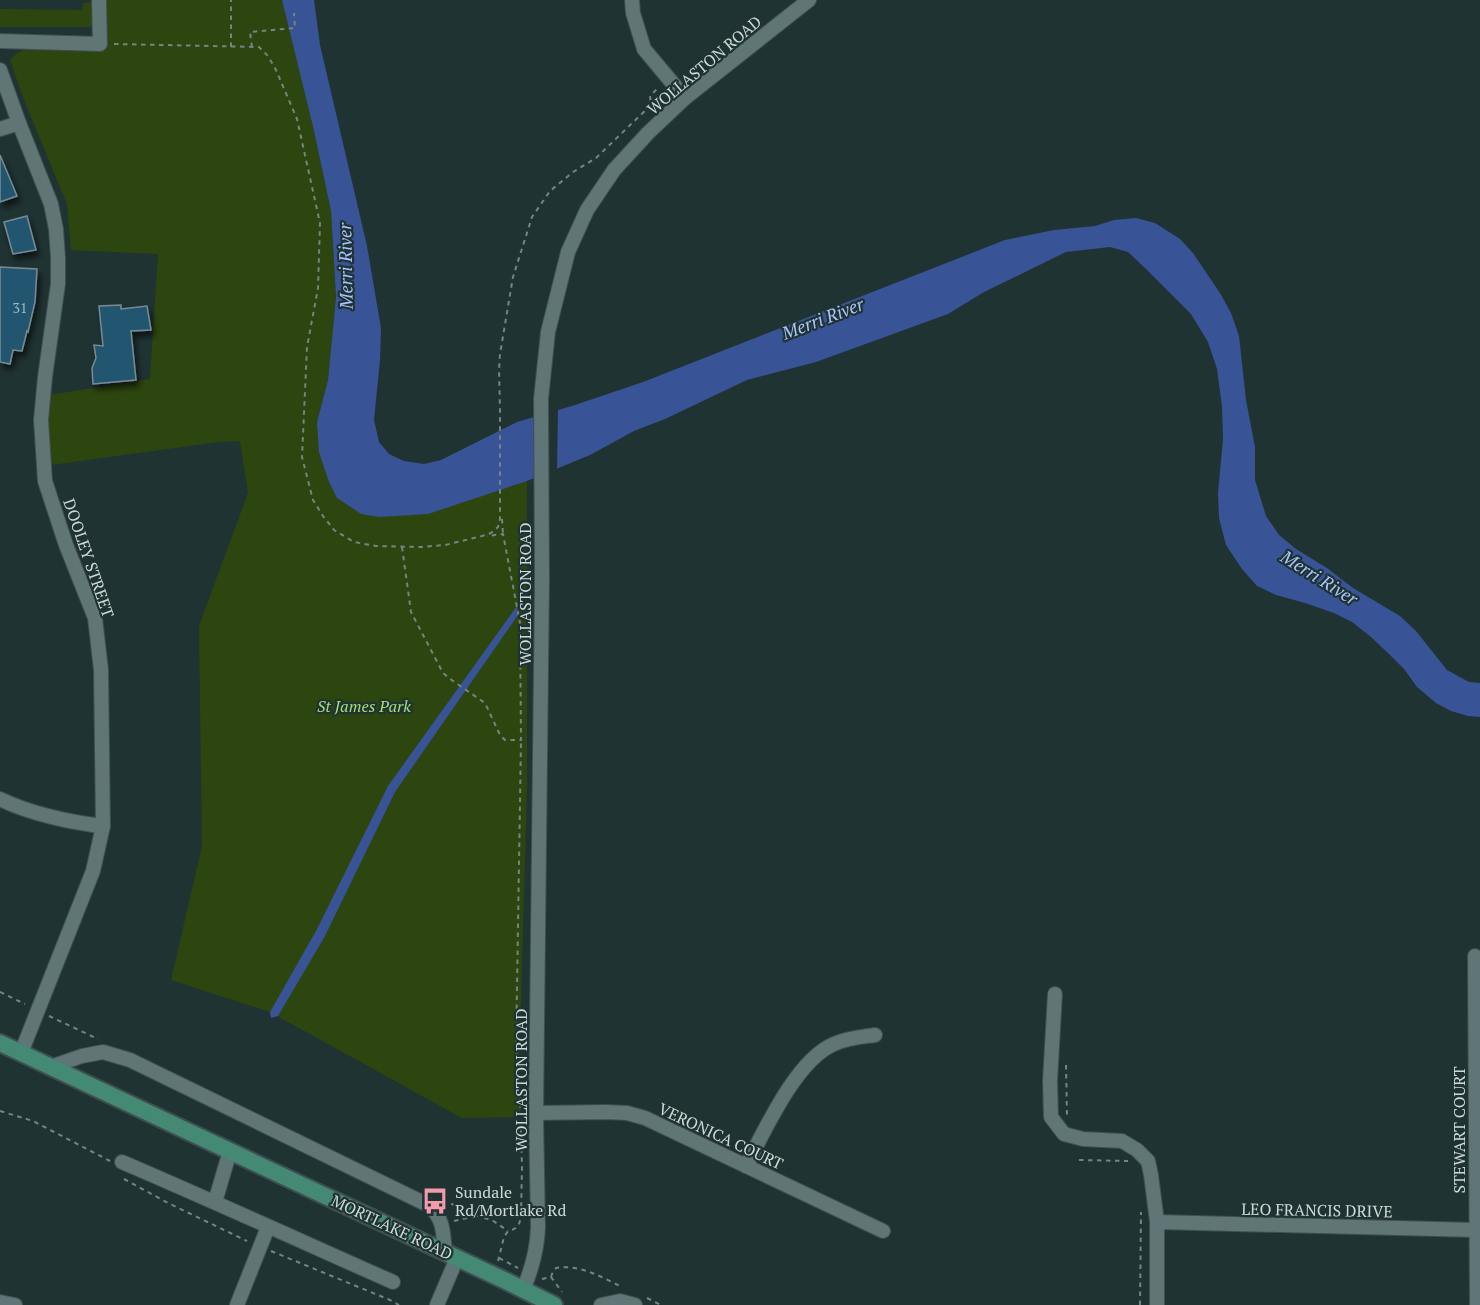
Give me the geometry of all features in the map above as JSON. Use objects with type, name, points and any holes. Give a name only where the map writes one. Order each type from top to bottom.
[{"type":"main road","name":"MORTLAKE ROAD","points":[[0,1043],[554,1305]]},
{"type":"street","points":[[0,41],[100,44],[99,0]]},
{"type":"street","points":[[633,0],[633,13],[644,49],[684,99]]},
{"type":"street","name":"WOLLASTON ROAD","points":[[523,1290],[533,1266],[537,1243],[538,1207],[536,1113],[542,579],[541,399],[548,332],[568,252],[587,210],[614,170],[684,99],[809,0]]},
{"type":"street","name":"DOOLEY STREET","points":[[0,70],[51,204],[56,229],[58,284],[41,420],[45,481],[66,545],[95,618],[101,670],[103,826],[93,872],[21,1053]]},
{"type":"street","points":[[0,129],[19,123]]},
{"type":"street","points":[[0,799],[16,807],[86,825],[103,826]]},
{"type":"street","name":"STEWART COURT","points":[[1475,956],[1478,1124],[1477,1305]]},
{"type":"street","points":[[1055,994],[1050,1081],[1051,1117],[1064,1134],[1083,1139],[1122,1141],[1137,1150],[1148,1161],[1157,1222],[1157,1305]]},
{"type":"street","points":[[746,1166],[786,1092],[816,1054],[833,1044],[850,1038],[875,1035]]},
{"type":"street","points":[[50,1067],[82,1056],[103,1052],[130,1060],[430,1206],[442,1224],[451,1255],[437,1305]]},
{"type":"street","name":"VERONICA COURT","points":[[536,1113],[627,1113],[645,1118],[883,1231]]},
{"type":"street","points":[[215,1202],[230,1151]]},
{"type":"street","points":[[122,1162],[393,1282]]},
{"type":"street","name":"LEO FRANCIS DRIVE","points":[[1157,1222],[1476,1230]]},
{"type":"street","points":[[237,1305],[268,1227]]},
{"type":"street","points":[[601,1305],[620,1301],[641,1301]]},
{"type":"street","points":[[0,1302],[15,1305]]},
{"type":"path","points":[[231,0],[231,47]]},
{"type":"path","points":[[252,47],[250,32],[295,28],[294,14]]},
{"type":"path","points":[[100,44],[259,47],[268,56],[297,118],[320,223],[318,288],[308,347],[302,457],[307,483],[313,500],[334,530],[354,542],[376,546],[445,545],[491,533],[498,527],[500,519],[499,370],[502,338],[513,277],[532,217],[550,191],[573,172],[596,158],[651,105],[650,96],[668,78]]},
{"type":"path","points":[[493,1275],[504,1237],[508,1231],[515,1229],[521,1217],[522,1166],[519,1068],[516,1049],[520,623],[500,507]]},
{"type":"path","points":[[482,536],[503,534]]},
{"type":"path","points":[[402,547],[411,612],[443,673],[485,703],[500,735],[505,740],[520,740]]},
{"type":"path","points":[[1065,1056],[1067,1124]]},
{"type":"path","points":[[1079,1160],[1121,1160],[1135,1165]]},
{"type":"path","points":[[1140,1305],[1141,1205]]},
{"type":"path","points":[[442,1224],[480,1217],[492,1220],[508,1231]]},
{"type":"path","points":[[551,1277],[556,1268],[570,1267],[599,1276],[629,1290]]},
{"type":"path","points":[[641,1301],[661,1305]]},
{"type":"green space","name":"St James Park","points":[[101,0],[282,0],[331,211],[336,297],[328,380],[317,422],[329,482],[337,498],[361,514],[428,513],[527,481],[527,792],[519,1068],[521,1117],[462,1118],[270,1012],[171,980],[202,846],[199,626],[248,493],[240,441],[44,466],[43,396],[150,379],[158,254],[71,250],[67,204],[10,60],[27,48],[100,48]]},
{"type":"green space","points":[[94,2],[93,25],[90,27],[0,27],[0,9],[82,10],[83,3]]},
{"type":"water","name":"Merri River","points":[[282,0],[314,0],[320,45],[367,246],[381,328],[374,420],[379,442],[389,454],[404,461],[424,464],[441,460],[517,422],[643,382],[1005,240],[1136,218],[1155,223],[1180,239],[1193,253],[1231,313],[1239,336],[1246,400],[1255,447],[1255,480],[1266,516],[1279,535],[1353,588],[1400,616],[1416,631],[1447,670],[1469,682],[1480,683],[1480,717],[1451,711],[1436,703],[1417,687],[1390,655],[1352,622],[1334,613],[1276,595],[1257,586],[1242,569],[1226,545],[1219,518],[1218,493],[1223,439],[1222,407],[1217,369],[1208,342],[1191,314],[1147,270],[1128,252],[1110,247],[1066,252],[984,292],[948,314],[816,362],[747,380],[665,419],[634,431],[590,455],[527,481],[428,514],[379,517],[361,514],[337,498],[319,452],[317,422],[328,380],[336,297],[331,211]]},
{"type":"water","points":[[517,606],[518,615],[395,792],[325,936],[278,1016],[271,1018],[270,1012],[316,931],[388,786]]},
{"type":"pier","points":[[558,407],[557,472],[535,481],[536,414]]},
{"type":"building","points":[[0,155],[17,196],[0,202]]},
{"type":"building","points":[[27,216],[36,250],[13,254],[4,222]]},
{"type":"building","points":[[0,267],[37,269],[35,302],[28,332],[22,351],[13,350],[10,364],[0,362]]},
{"type":"building","points":[[121,305],[121,309],[147,306],[151,330],[131,331],[136,380],[93,384],[92,368],[96,358],[94,345],[103,346],[99,306]]},
{"type":"place","name":"Sundale Rd/Mortlake Rd","points":[[435,1201]]}]
